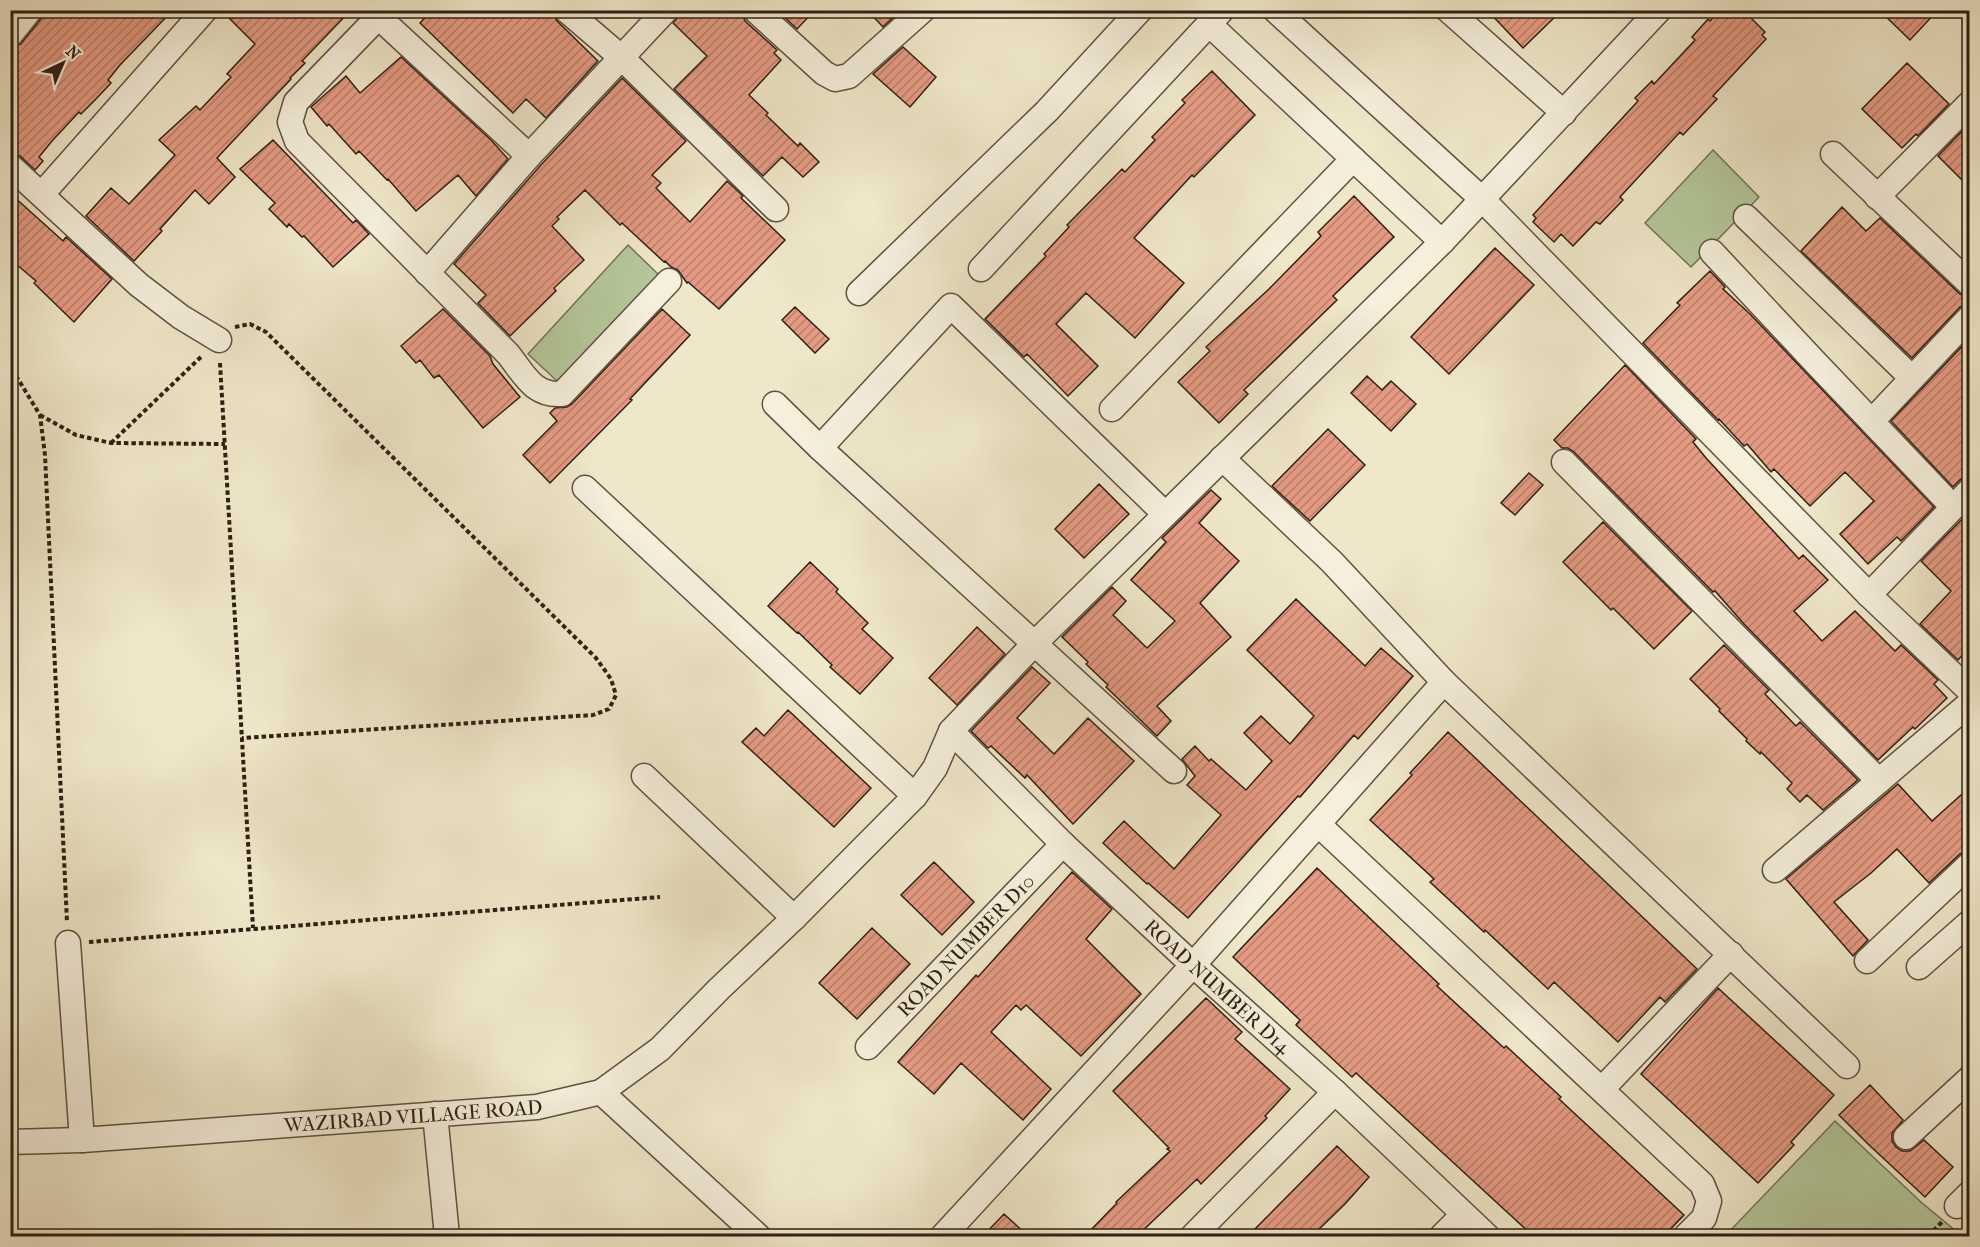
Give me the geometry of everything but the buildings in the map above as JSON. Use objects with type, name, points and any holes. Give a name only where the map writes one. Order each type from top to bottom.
[{"type":"street","points":[[10,35],[30,10]]},
{"type":"street","points":[[42,194],[205,10]]},
{"type":"street","points":[[566,10],[622,58],[776,209]]},
{"type":"street","points":[[427,273],[529,156],[666,10]]},
{"type":"street","points":[[755,10],[824,73],[835,79],[849,76],[923,10]]},
{"type":"street","points":[[859,293],[1047,111],[1140,10]]},
{"type":"street","points":[[1448,10],[1564,113]]},
{"type":"street","points":[[758,1236],[601,1092],[660,1049],[915,796],[935,768],[951,731],[1034,644],[1442,242],[1659,10]]},
{"type":"street","points":[[529,156],[378,13],[296,102],[290,122],[297,141],[508,354],[537,390],[550,395],[562,393],[669,280]]},
{"type":"street","points":[[1288,15],[1483,200],[1869,595],[1966,680]]},
{"type":"street","points":[[981,269],[1216,17],[1353,159],[1442,242]]},
{"type":"street","points":[[1877,197],[1970,103]]},
{"type":"street","points":[[1833,154],[1970,284]]},
{"type":"street","points":[[1112,409],[1353,159]]},
{"type":"street","points":[[10,166],[139,285],[181,317],[219,340]]},
{"type":"street","points":[[1746,217],[1912,378]]},
{"type":"street","points":[[1712,252],[1872,422],[1961,499],[1869,595]]},
{"type":"street","points":[[820,448],[951,306],[1165,514]]},
{"type":"street","points":[[1872,422],[1970,317]]},
{"type":"street","points":[[775,404],[820,448],[1174,771]]},
{"type":"street","points":[[1222,458],[1332,562],[1444,682],[1847,1066]]},
{"type":"street","points":[[1564,462],[1879,781]]},
{"type":"street","points":[[585,488],[915,796]]},
{"type":"street","points":[[943,1236],[1193,965],[1444,682]]},
{"type":"street","points":[[1775,870],[1970,703]]},
{"type":"street","name":"ROAD NUMBER D14","points":[[951,731],[1063,844],[1193,965],[1335,1092],[1487,1236]]},
{"type":"street","points":[[644,776],[794,918]]},
{"type":"street","points":[[1319,825],[1702,1184],[1709,1201],[1704,1218],[1686,1236]]},
{"type":"street","name":"ROAD NUMBER D10","points":[[868,1047],[1063,844]]},
{"type":"street","points":[[1867,961],[1970,864]]},
{"type":"street","points":[[1919,967],[1970,922]]},
{"type":"street","points":[[68,944],[82,1140]]},
{"type":"street","points":[[1602,1089],[1731,954]]},
{"type":"street","points":[[1906,1137],[1967,1085]]},
{"type":"street","name":"WAZIRBAD VILLAGE ROAD","points":[[10,1142],[82,1140],[537,1107],[601,1092]]},
{"type":"street","points":[[1193,1236],[1335,1092]]},
{"type":"street","points":[[435,1114],[447,1236]]},
{"type":"street","points":[[1442,1236],[1463,1215]]},
{"type":"path","points":[[111,443],[233,327],[250,324],[266,333],[596,658],[611,679],[616,694],[609,709],[593,715],[242,738]]},
{"type":"path","points":[[219,340],[254,928]]},
{"type":"path","points":[[10,371],[40,414],[76,435],[111,443],[225,444]]},
{"type":"path","points":[[40,414],[45,455],[68,944],[660,897]]},
{"type":"green space","points":[[1713,150],[1759,197],[1691,267],[1645,223]]},
{"type":"green space","points":[[628,245],[659,275],[558,382],[528,354]]},
{"type":"green space","points":[[1835,1121],[1922,1203],[1962,1236],[1725,1236]]}]
